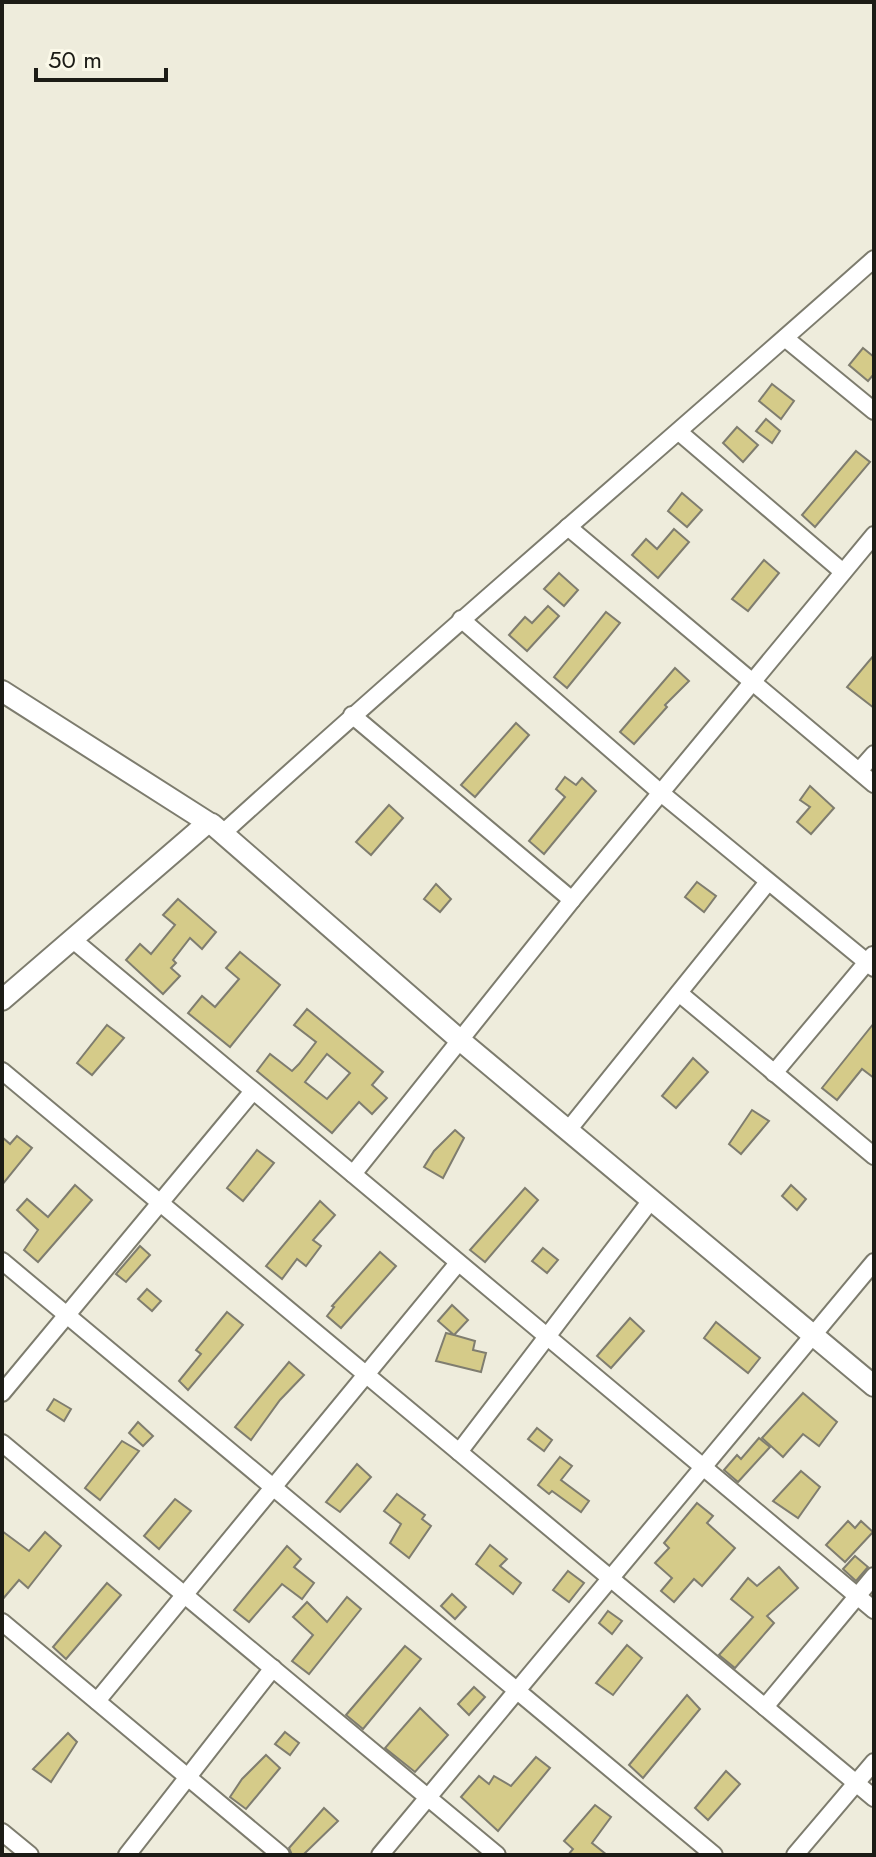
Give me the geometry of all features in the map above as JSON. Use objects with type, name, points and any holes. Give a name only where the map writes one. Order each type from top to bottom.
[{"type":"street","points":[[216,828],[352,715],[874,259]]},
{"type":"street","points":[[785,338],[874,411]]},
{"type":"street","points":[[679,432],[843,572]]},
{"type":"street","points":[[568,527],[874,784]]},
{"type":"street","points":[[353,1174],[572,900],[874,535]]},
{"type":"street","points":[[461,619],[661,793],[768,882],[872,961],[774,1073]]},
{"type":"street","points":[[2,691],[216,828],[461,1041],[874,1386]]},
{"type":"street","points":[[352,715],[572,900]]},
{"type":"street","points":[[859,771],[874,754]]},
{"type":"street","points":[[2,1000],[205,825],[216,828]]},
{"type":"street","points":[[569,1129],[768,882]]},
{"type":"street","points":[[72,939],[874,1610]]},
{"type":"street","points":[[679,993],[874,1156]]},
{"type":"street","points":[[2,1071],[874,1798]]},
{"type":"street","points":[[2,1393],[253,1091]]},
{"type":"street","points":[[459,1452],[652,1199]]},
{"type":"street","points":[[2,1261],[714,1855]]},
{"type":"street","points":[[380,1855],[874,1262]]},
{"type":"street","points":[[97,1701],[458,1263]]},
{"type":"street","points":[[2,1443],[497,1855]]},
{"type":"street","points":[[765,1707],[874,1576]]},
{"type":"street","points":[[2,1622],[281,1855]]},
{"type":"street","points":[[127,1855],[273,1668]]},
{"type":"street","points":[[795,1855],[874,1762]]},
{"type":"street","points":[[2,1832],[30,1855]]},
{"type":"building","points":[[863,348],[874,357],[874,374],[868,381],[849,365]]},
{"type":"building","points":[[772,384],[794,401],[781,419],[759,401]]},
{"type":"building","points":[[766,419],[780,431],[772,443],[756,431]]},
{"type":"building","points":[[737,427],[758,445],[743,462],[723,443]]},
{"type":"building","points":[[856,451],[870,462],[815,527],[802,515]]},
{"type":"building","points":[[682,493],[702,510],[687,527],[668,511]]},
{"type":"building","points":[[674,529],[689,542],[658,578],[632,555],[646,539],[657,549]]},
{"type":"building","points":[[764,560],[779,573],[748,611],[732,599]]},
{"type":"building","points":[[559,573],[578,590],[564,606],[544,589]]},
{"type":"building","points":[[548,606],[559,616],[527,651],[509,635],[525,617],[532,623]]},
{"type":"building","points":[[606,612],[620,623],[567,688],[554,677]]},
{"type":"building","points":[[874,655],[874,708],[847,687]]},
{"type":"building","points":[[675,668],[689,681],[634,744],[620,732]]},
{"type":"building","points":[[516,723],[529,735],[475,797],[461,785]]},
{"type":"building","points":[[565,777],[576,785],[582,778],[596,791],[544,854],[529,841],[565,797],[556,789]]},
{"type":"building","points":[[810,786],[834,808],[811,834],[797,822],[810,807],[800,800]]},
{"type":"building","points":[[389,805],[403,818],[371,855],[356,842]]},
{"type":"building","points":[[697,882],[716,896],[704,912],[685,897]]},
{"type":"building","points":[[436,884],[451,899],[440,912],[424,899]]},
{"type":"building","points":[[178,899],[216,932],[202,949],[190,938],[173,960],[176,963],[171,968],[180,976],[163,994],[126,960],[140,944],[151,954],[175,925],[163,915]]},
{"type":"building","points":[[240,952],[280,985],[230,1047],[188,1013],[202,996],[215,1007],[239,979],[226,968]]},
{"type":"building","points":[[307,1009],[383,1072],[372,1085],[387,1098],[372,1114],[359,1102],[332,1133],[257,1071],[270,1054],[292,1071],[299,1064],[316,1042],[294,1025]],"holes":[[[327,1054],[350,1073],[327,1099],[305,1082]]]},
{"type":"building","points":[[874,1023],[874,1078],[862,1069],[837,1100],[822,1088]]},
{"type":"building","points":[[107,1025],[124,1038],[92,1075],[77,1063]]},
{"type":"building","points":[[693,1058],[708,1072],[676,1108],[662,1096]]},
{"type":"building","points":[[752,1110],[769,1121],[741,1154],[729,1144]]},
{"type":"building","points":[[455,1130],[464,1138],[443,1178],[424,1167],[434,1151]]},
{"type":"building","points":[[17,1136],[32,1148],[2,1185],[2,1137],[10,1144]]},
{"type":"building","points":[[257,1150],[274,1163],[243,1201],[227,1188]]},
{"type":"building","points":[[75,1185],[92,1200],[38,1262],[24,1250],[38,1230],[17,1210],[27,1199],[48,1217]]},
{"type":"building","points":[[791,1185],[806,1199],[797,1210],[782,1196]]},
{"type":"building","points":[[525,1188],[538,1200],[485,1262],[470,1250]]},
{"type":"building","points":[[320,1201],[335,1215],[313,1240],[321,1246],[306,1266],[297,1259],[282,1279],[266,1266]]},
{"type":"building","points":[[140,1246],[150,1255],[126,1282],[116,1274]]},
{"type":"building","points":[[543,1248],[558,1260],[547,1273],[532,1261]]},
{"type":"building","points":[[380,1252],[396,1266],[341,1328],[327,1316],[332,1306]]},
{"type":"building","points":[[147,1289],[161,1301],[152,1311],[138,1299]]},
{"type":"building","points":[[452,1305],[468,1320],[454,1335],[438,1321]]},
{"type":"building","points":[[227,1312],[243,1325],[188,1390],[179,1381],[201,1354],[196,1350]]},
{"type":"building","points":[[630,1318],[644,1331],[611,1368],[597,1356]]},
{"type":"building","points":[[716,1322],[760,1358],[748,1373],[704,1338]]},
{"type":"building","points":[[446,1333],[475,1341],[473,1350],[486,1353],[481,1372],[436,1361]]},
{"type":"building","points":[[289,1362],[304,1375],[280,1400],[251,1440],[235,1427]]},
{"type":"building","points":[[803,1393],[837,1422],[819,1446],[803,1434],[783,1457],[762,1438]]},
{"type":"building","points":[[54,1399],[71,1409],[64,1421],[47,1410]]},
{"type":"building","points":[[138,1422],[153,1436],[143,1446],[129,1433]]},
{"type":"building","points":[[537,1428],[552,1440],[544,1451],[528,1439]]},
{"type":"building","points":[[759,1438],[770,1447],[738,1482],[724,1470],[737,1455],[741,1459]]},
{"type":"building","points":[[122,1441],[139,1451],[100,1500],[85,1488]]},
{"type":"building","points":[[560,1457],[572,1466],[561,1480],[589,1501],[581,1512],[538,1485]]},
{"type":"building","points":[[357,1464],[371,1477],[340,1512],[326,1502]]},
{"type":"building","points":[[801,1471],[820,1487],[798,1518],[773,1501]]},
{"type":"building","points":[[397,1494],[425,1515],[422,1519],[431,1526],[409,1558],[390,1543],[401,1524],[384,1511]]},
{"type":"building","points":[[175,1499],[191,1511],[159,1549],[144,1536]]},
{"type":"building","points":[[697,1503],[713,1516],[707,1523],[735,1548],[702,1586],[694,1579],[674,1602],[661,1591],[672,1578],[655,1563],[669,1548],[664,1543]]},
{"type":"building","points":[[848,1521],[855,1528],[861,1521],[873,1532],[845,1562],[826,1545]]},
{"type":"building","points":[[2,1531],[29,1551],[45,1532],[61,1546],[28,1588],[19,1580],[2,1600]]},
{"type":"building","points":[[490,1545],[507,1559],[500,1566],[521,1583],[513,1594],[476,1564]]},
{"type":"building","points":[[287,1546],[301,1559],[294,1567],[314,1583],[302,1599],[282,1584],[249,1622],[234,1610]]},
{"type":"building","points":[[855,1556],[868,1567],[856,1581],[843,1569]]},
{"type":"building","points":[[779,1567],[798,1588],[767,1616],[774,1623],[735,1668],[719,1655],[753,1617],[731,1599],[748,1578],[757,1586]]},
{"type":"building","points":[[568,1571],[584,1583],[569,1602],[553,1590]]},
{"type":"building","points":[[107,1583],[121,1595],[66,1659],[53,1647]]},
{"type":"building","points":[[452,1594],[466,1607],[455,1619],[441,1606]]},
{"type":"building","points":[[347,1597],[361,1609],[309,1674],[292,1661],[313,1635],[293,1617],[307,1602],[327,1622]]},
{"type":"building","points":[[608,1611],[622,1621],[612,1634],[599,1623]]},
{"type":"building","points":[[627,1645],[642,1658],[613,1695],[596,1683]]},
{"type":"building","points":[[405,1646],[421,1659],[363,1729],[346,1715]]},
{"type":"building","points":[[474,1687],[485,1697],[469,1715],[458,1704]]},
{"type":"building","points":[[687,1695],[700,1709],[643,1778],[629,1765]]},
{"type":"building","points":[[420,1708],[448,1735],[415,1772],[385,1748]]},
{"type":"building","points":[[285,1732],[299,1743],[290,1755],[275,1744]]},
{"type":"building","points":[[68,1733],[77,1742],[51,1782],[33,1769]]},
{"type":"building","points":[[266,1755],[280,1768],[246,1809],[230,1797],[242,1779]]},
{"type":"building","points":[[536,1757],[550,1768],[498,1831],[461,1797],[479,1776],[489,1784],[494,1776],[511,1786]]},
{"type":"building","points":[[726,1771],[740,1784],[708,1820],[695,1808]]},
{"type":"building","points":[[595,1805],[611,1817],[592,1843],[607,1855],[568,1855],[573,1849],[564,1841]]},
{"type":"building","points":[[324,1808],[338,1821],[303,1855],[292,1855],[289,1848]]}]
